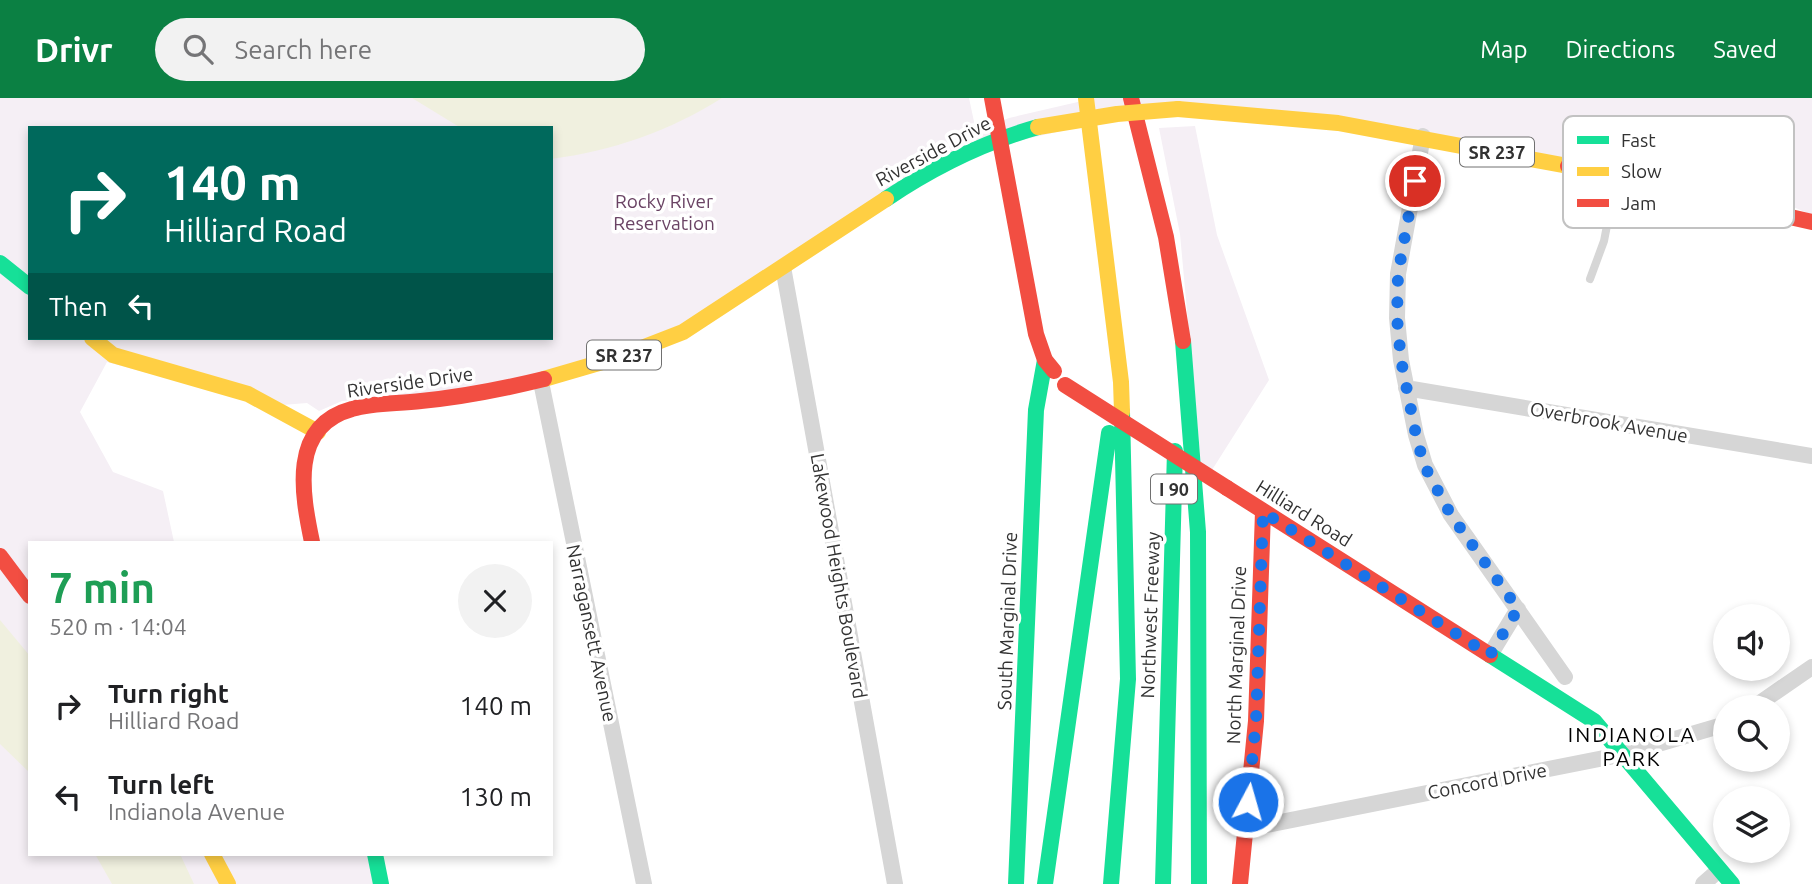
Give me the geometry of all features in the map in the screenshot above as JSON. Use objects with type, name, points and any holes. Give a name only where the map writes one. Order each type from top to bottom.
[{"type":"main road","name":"Hilliard Road","points":[[992,98],[1002,137],[1036,334],[1045,360],[1065,385],[1594,721],[1731,884]]},
{"type":"main road","name":"Northwest Freeway","points":[[1086,98],[1121,382],[1128,679],[1120,803],[1111,884]]},
{"type":"main road","name":"Northwest Freeway","points":[[1130,98],[1165,307],[1176,426],[1163,884]]},
{"type":"main road","points":[[1130,98],[1162,222],[1181,318],[1192,425],[1202,643],[1199,884]]},
{"type":"main road","name":"Riverside Drive","points":[[312,541],[301,488],[301,460],[318,432],[343,411],[361,406],[448,400],[541,382],[591,368],[683,332],[913,181],[1002,137],[1038,127],[1117,114],[1178,109],[1292,115],[1423,136],[1563,167]]},
{"type":"main road","name":"Riverside Drive","points":[[1794,218],[1812,222]]},
{"type":"main road","points":[[0,263],[28,285]]},
{"type":"main road","points":[[94,340],[113,355],[248,394],[318,432]]},
{"type":"main road","name":"South Marginal Drive","points":[[1016,884],[1035,410],[1045,360]]},
{"type":"main road","points":[[1045,884],[1105,450],[1121,382]]},
{"type":"main road","name":"North Marginal Drive","points":[[1240,884],[1256,721],[1263,512]]},
{"type":"main road","points":[[0,556],[28,593]]},
{"type":"main road","points":[[213,856],[228,884]]},
{"type":"main road","points":[[375,856],[381,884]]},
{"type":"street","points":[[1423,136],[1398,274],[1397,318],[1406,388],[1424,465],[1451,515],[1565,677]]},
{"type":"street","name":"Lakewood Heights Boulevard","points":[[783,267],[895,884]]},
{"type":"street","name":"Narragansett Avenue","points":[[541,382],[644,884]]},
{"type":"street","name":"Overbrook Avenue","points":[[1406,388],[1812,456]]},
{"type":"street","points":[[1490,655],[1518,609]]},
{"type":"street","points":[[1771,695],[1812,667]]},
{"type":"street","name":"Concord Drive","points":[[1246,829],[1624,754],[1713,728]]},
{"type":"street","points":[[1703,884],[1719,870]]},
{"type":"lane","points":[[1590,279],[1607,228]]},
{"type":"green space","name":"Rocky River Reservation","points":[[0,98],[969,98],[976,131],[1009,118],[1095,98],[1812,98],[1812,215],[1794,207],[1794,116],[1563,116],[1563,163],[1299,117],[1149,111],[973,151],[684,337],[471,393],[342,401],[319,411],[307,403],[270,406],[107,362],[80,412],[113,472],[163,491],[174,541],[28,541],[28,856],[373,856],[380,884],[0,884]]},
{"type":"green space","points":[[1195,126],[1217,235],[1269,380],[1212,470],[1201,464],[1180,234],[1159,128]]},
{"type":"shaded area","points":[[412,98],[722,98],[682,120],[640,138],[596,151],[553,159],[553,126],[458,126]]},
{"type":"shaded area","points":[[0,620],[28,654],[28,771],[0,744]]},
{"type":"shaded area","points":[[96,856],[181,856],[194,884],[112,884]]},
{"type":"traffic: fast","points":[[886,199],[959,157],[1038,127]]},
{"type":"traffic: fast","points":[[0,263],[28,285]]},
{"type":"traffic: fast","points":[[1183,341],[1198,532],[1199,884]]},
{"type":"traffic: fast","points":[[1016,884],[1036,410],[1045,360]]},
{"type":"traffic: fast","points":[[1111,884],[1128,679],[1122,412]]},
{"type":"traffic: fast","points":[[1045,884],[1109,433]]},
{"type":"traffic: fast","points":[[1163,884],[1175,451]]},
{"type":"traffic: fast","points":[[1490,655],[1594,721],[1732,884]]},
{"type":"traffic: fast","points":[[375,856],[381,884]]},
{"type":"traffic: slow","points":[[1086,98],[1121,382],[1122,412]]},
{"type":"traffic: slow","points":[[1178,109],[1338,123],[1563,165]]},
{"type":"traffic: slow","points":[[1038,127],[1117,114],[1178,109]]},
{"type":"traffic: slow","points":[[544,379],[616,358],[683,332],[886,199]]},
{"type":"traffic: slow","points":[[94,340],[113,355],[248,394],[318,432]]},
{"type":"traffic: slow","points":[[213,856],[228,884]]},
{"type":"traffic: jam","points":[[992,98],[1036,334],[1045,360],[1054,371]]},
{"type":"traffic: jam","points":[[1131,98],[1166,237],[1183,341]]},
{"type":"traffic: jam","points":[[1794,218],[1812,222]]},
{"type":"traffic: jam","points":[[312,541],[305,503],[305,464],[309,446],[318,430],[332,418],[369,405],[452,397],[544,379]]},
{"type":"traffic: jam","points":[[1065,385],[1227,488]]},
{"type":"traffic: jam","points":[[1227,488],[1490,655]]},
{"type":"traffic: jam","points":[[1240,884],[1256,721],[1263,511]]},
{"type":"traffic: jam","points":[[0,556],[28,593]]},
{"type":"district","name":"INDIANOLA PARK","points":[[1632,746]]},
{"type":"route","points":[[1248,802],[1256,721],[1263,512],[1490,655],[1518,609],[1451,515],[1424,465],[1416,435],[1401,360],[1397,318],[1398,274],[1415,181]]}]
